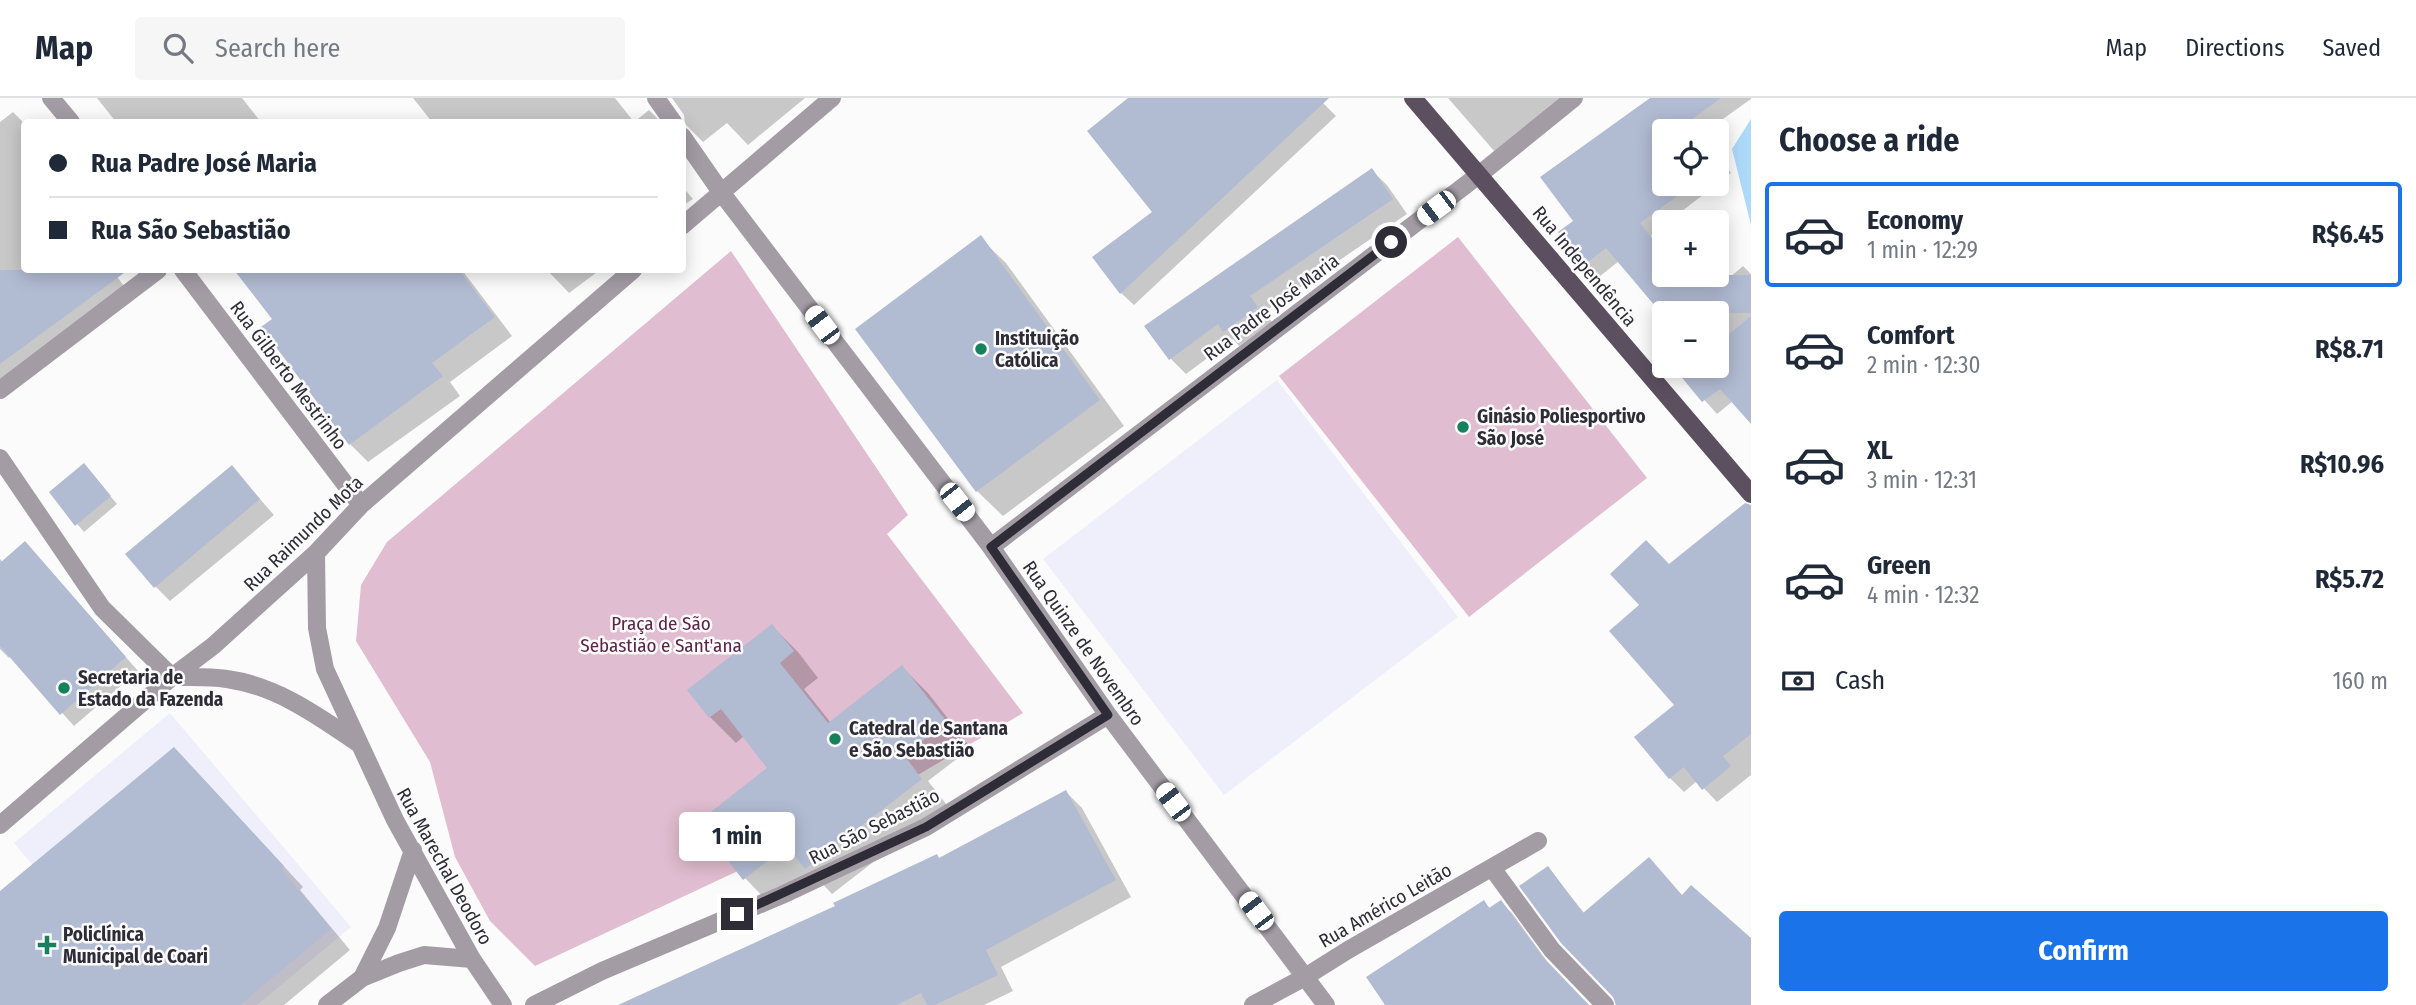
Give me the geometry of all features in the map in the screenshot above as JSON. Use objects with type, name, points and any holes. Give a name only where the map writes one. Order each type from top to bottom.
[{"type":"main road","name":"Rua Independência","points":[[1413,98],[1751,494]]},
{"type":"street","points":[[51,98],[68,119]]},
{"type":"street","points":[[656,98],[671,119]]},
{"type":"street","points":[[686,223],[832,98]]},
{"type":"street","name":"Rua Padre José Maria","points":[[991,547],[1480,174],[1574,98]]},
{"type":"street","name":"Rua Quinze de Novembro","points":[[686,142],[721,192],[991,547],[1108,715],[1326,1005]]},
{"type":"street","points":[[0,390],[154,273]]},
{"type":"street","name":"Rua Gilberto Mestrinho","points":[[185,273],[361,505]]},
{"type":"street","name":"Rua Raimundo Mota","points":[[0,825],[172,677],[213,646],[316,553],[361,505],[630,273]]},
{"type":"street","points":[[0,458],[102,608],[172,677],[225,678],[248,683],[302,705],[358,743]]},
{"type":"street","name":"Rua Marechal Deodoro","points":[[316,553],[317,628],[325,668],[395,820],[472,959],[503,1005]]},
{"type":"street","name":"Rua São Sebastião","points":[[534,1005],[601,971],[782,895],[926,827],[1108,715]]},
{"type":"street","name":"Rua Américo Leitão","points":[[1252,1005],[1538,841]]},
{"type":"street","points":[[362,978],[387,928],[413,850]]},
{"type":"street","points":[[1492,868],[1552,950],[1605,1005]]},
{"type":"street","points":[[327,1005],[362,978],[424,956],[472,959]]},
{"type":"shaded area","points":[[1277,380],[1458,617],[1224,795],[1043,559]]},
{"type":"shaded area","points":[[170,713],[351,927],[257,1005],[151,1005],[14,843]]},
{"type":"green space","name":"Ginásio Poliesportivo São José","points":[[1458,237],[1647,478],[1469,617],[1279,376]]},
{"type":"green space","name":"Praça de São Sebastião e Sant'ana","points":[[731,251],[908,515],[887,534],[1023,713],[821,832],[535,966],[490,921],[455,857],[430,762],[356,641],[361,585],[387,542]]},
{"type":"water","points":[[1751,119],[1751,225],[1732,149]]},
{"type":"building","points":[[1128,98],[1329,98],[1120,294],[1092,257],[1152,212],[1087,131]]},
{"type":"building","points":[[1650,98],[1721,98],[1693,119],[1652,119],[1652,196],[1677,196],[1658,210],[1652,210],[1652,214],[1640,223],[1652,238],[1652,287],[1729,287],[1729,275],[1751,275],[1751,313],[1729,313],[1729,301],[1652,302],[1606,248],[1584,265],[1558,232],[1573,221],[1540,177]]},
{"type":"building","points":[[1372,168],[1393,199],[1250,296],[1258,307],[1223,332],[1218,324],[1169,360],[1144,326]]},
{"type":"building","points":[[981,235],[1100,400],[976,492],[855,329]]},
{"type":"building","points":[[0,270],[21,270],[21,273],[124,273],[0,364]]},
{"type":"building","points":[[236,273],[461,273],[495,317],[432,363],[443,376],[349,445],[261,327],[272,319]]},
{"type":"building","points":[[1751,316],[1751,424],[1720,389],[1702,402],[1682,378],[1729,378],[1729,334]]},
{"type":"building","points":[[84,463],[111,496],[75,526],[49,492]]},
{"type":"building","points":[[232,465],[260,499],[154,588],[125,554]]},
{"type":"building","points":[[1745,503],[1751,505],[1751,734],[1723,756],[1731,766],[1702,790],[1684,767],[1669,779],[1634,737],[1674,705],[1609,631],[1639,605],[1610,574],[1646,540],[1669,564]]},
{"type":"building","points":[[25,541],[126,657],[60,715],[0,646],[0,563]]},
{"type":"building","name":"Catedral de Santana e São Sebastião","points":[[772,624],[794,651],[780,663],[828,723],[902,665],[947,722],[904,755],[922,779],[805,869],[787,846],[743,880],[698,822],[767,768],[721,709],[709,718],[687,690]]},
{"type":"building","points":[[174,747],[284,866],[281,869],[331,929],[240,1005],[0,1005],[0,891]]},
{"type":"building","points":[[1066,790],[1116,880],[986,950],[998,975],[935,1005],[927,1005],[921,993],[896,1005],[618,1005],[835,906],[833,903],[937,854],[939,858]]},
{"type":"building","points":[[1649,857],[1682,895],[1691,885],[1751,938],[1751,1005],[1616,1005],[1613,997],[1561,943],[1519,886],[1548,866],[1583,913]]},
{"type":"building","points":[[1484,900],[1489,908],[1501,900],[1543,957],[1589,1005],[1385,1005],[1366,977]]},
{"type":"place","name":"Instituição Católica","points":[[981,349]]},
{"type":"place","name":"Ginásio Poliesportivo São José","points":[[1463,427]]},
{"type":"place","name":"Secretaria de Estado da Fazenda","points":[[64,688]]},
{"type":"place","name":"Catedral de Santana e São Sebastião","points":[[835,739]]},
{"type":"place","name":"Policlínica Municipal de Coari","points":[[47,945]]},
{"type":"route","points":[[737,914],[926,827],[1108,715],[991,547],[1391,242]]}]
